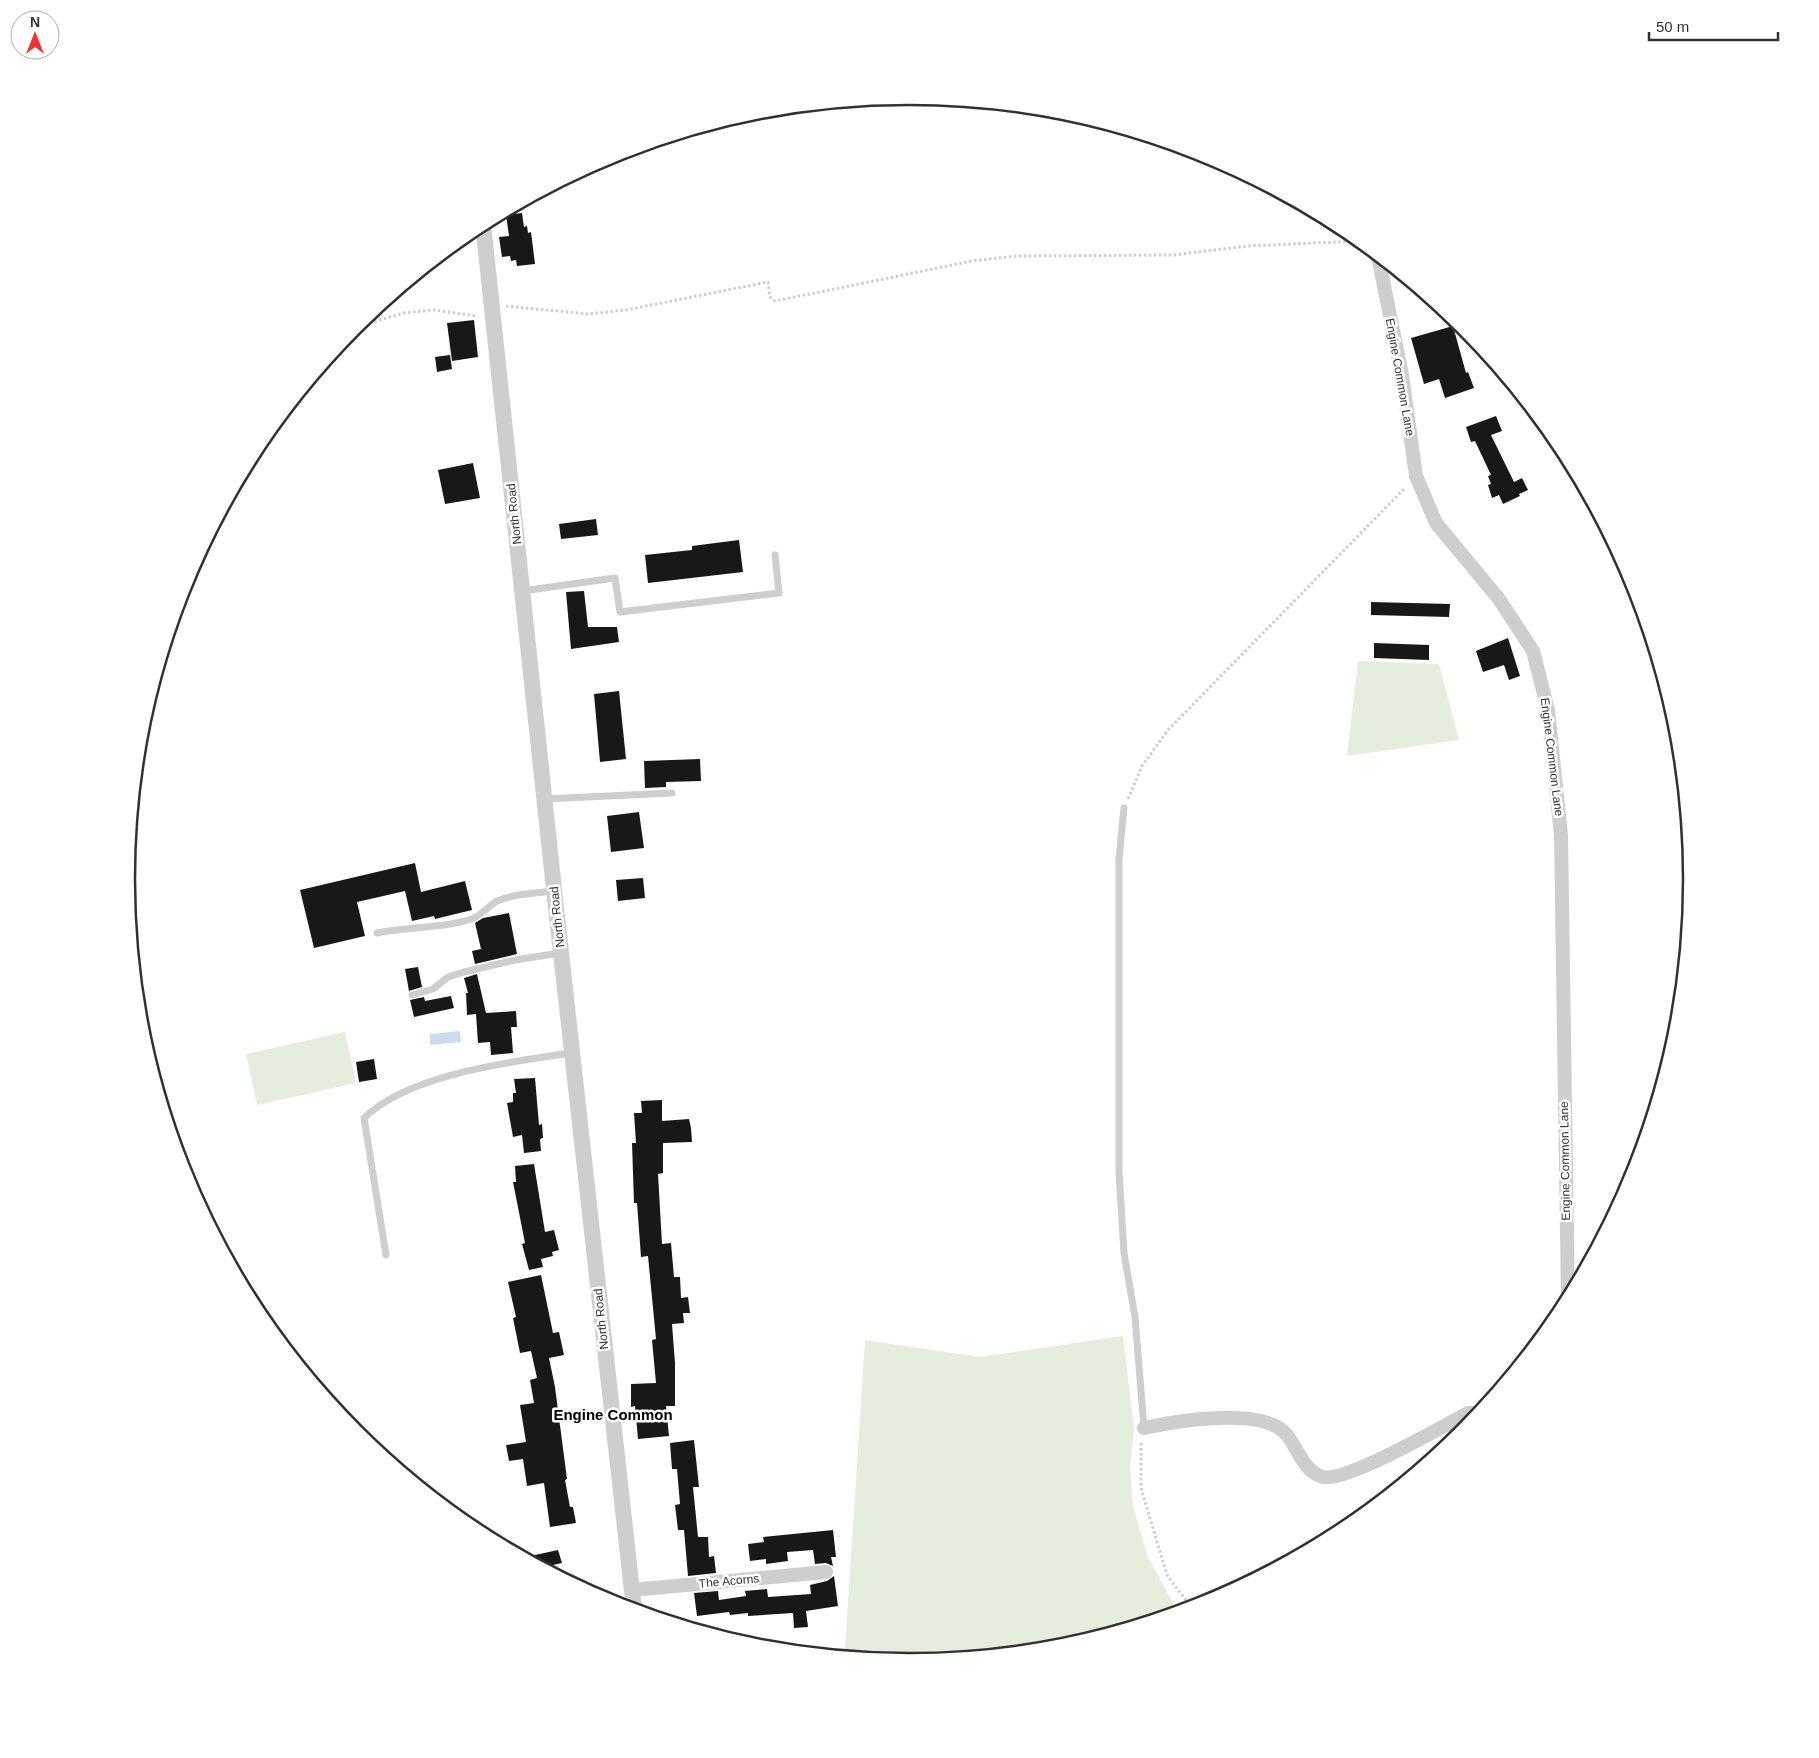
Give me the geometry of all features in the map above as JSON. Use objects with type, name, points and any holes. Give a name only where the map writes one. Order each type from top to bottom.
[{"type":"street","name":"North Road","points":[[484,232],[495,318],[560,953],[633,1602]]},
{"type":"street","name":"Engine Common Lane","points":[[1380,264],[1402,375],[1416,476],[1436,523],[1499,599],[1533,651],[1548,710],[1561,835],[1568,1285]]},
{"type":"street","points":[[1144,1428],[1168,1423],[1210,1419],[1254,1419],[1274,1425],[1286,1434],[1310,1470],[1324,1478],[1338,1477],[1407,1446],[1469,1413]]},
{"type":"street","name":"The Acorns","points":[[632,1590],[826,1572]]},
{"type":"lane","points":[[522,591],[615,578],[620,612],[779,593],[775,555]]},
{"type":"lane","points":[[544,798],[672,793]]},
{"type":"lane","points":[[1124,808],[1119,860],[1119,1172],[1124,1253],[1135,1317],[1144,1428]]},
{"type":"lane","points":[[377,933],[402,928],[431,928],[450,924],[474,918],[498,901],[519,895],[554,891]]},
{"type":"lane","points":[[412,995],[433,989],[448,978],[464,972],[515,960],[560,953]]},
{"type":"lane","points":[[386,1256],[364,1118],[377,1105],[415,1087],[483,1068],[572,1053]]},
{"type":"path","points":[[509,305],[588,314],[626,310],[768,282],[770,297],[775,301],[972,261],[1027,256],[1174,256],[1247,246],[1349,241]]},
{"type":"path","points":[[373,322],[404,313],[434,310],[495,318]]},
{"type":"path","points":[[1124,808],[1142,766],[1168,730],[1416,476]]},
{"type":"path","points":[[1144,1428],[1140,1452],[1141,1488],[1167,1575],[1187,1601]]},
{"type":"green space","points":[[1358,661],[1439,664],[1459,740],[1347,756]]},
{"type":"green space","points":[[345,1032],[356,1083],[257,1105],[246,1054]]},
{"type":"green space","points":[[1123,1336],[1134,1430],[1130,1466],[1133,1507],[1148,1557],[1175,1606],[1110,1627],[1011,1646],[910,1653],[846,1650],[865,1340],[980,1357]]},
{"type":"water","points":[[460,1031],[461,1042],[430,1045],[430,1034]]},
{"type":"building","points":[[522,213],[524,227],[527,226],[528,233],[531,232],[535,264],[517,266],[516,260],[511,261],[510,256],[502,257],[499,237],[509,236],[506,218],[514,214]]},
{"type":"building","points":[[474,320],[478,357],[452,361],[447,323]]},
{"type":"building","points":[[1451,327],[1454,329],[1466,373],[1468,372],[1474,388],[1445,398],[1439,379],[1424,384],[1411,338]]},
{"type":"building","points":[[450,355],[452,369],[437,372],[435,357]]},
{"type":"building","points":[[1496,416],[1502,431],[1491,435],[1514,482],[1522,478],[1528,490],[1503,504],[1499,495],[1492,498],[1488,485],[1491,484],[1488,476],[1491,475],[1475,441],[1471,442],[1466,427]]},
{"type":"building","points":[[473,463],[480,498],[445,504],[438,470]]},
{"type":"building","points":[[596,519],[598,535],[561,539],[559,524]]},
{"type":"building","points":[[739,540],[743,572],[648,583],[645,555],[692,550],[692,546]]},
{"type":"building","points":[[584,591],[588,627],[617,627],[619,642],[571,649],[566,592]]},
{"type":"building","points":[[1371,602],[1450,604],[1449,617],[1371,615]]},
{"type":"building","points":[[1508,638],[1520,676],[1509,680],[1504,665],[1483,672],[1476,651]]},
{"type":"building","points":[[1374,643],[1429,645],[1429,660],[1374,658]]},
{"type":"building","points":[[619,691],[626,759],[600,762],[594,694]]},
{"type":"building","points":[[700,759],[701,781],[666,782],[666,787],[645,788],[644,761]]},
{"type":"building","points":[[639,812],[644,848],[611,852],[607,816]]},
{"type":"building","points":[[415,863],[421,892],[465,881],[472,910],[435,919],[434,916],[412,921],[405,891],[357,902],[365,936],[314,948],[300,890]]},
{"type":"building","points":[[643,878],[645,898],[618,901],[616,880]]},
{"type":"building","points":[[509,913],[517,954],[475,964],[472,951],[481,949],[475,923],[483,918]]},
{"type":"building","points":[[418,967],[422,987],[409,991],[405,969]]},
{"type":"building","points":[[477,974],[486,1013],[516,1011],[517,1027],[511,1027],[513,1053],[491,1055],[490,1042],[478,1043],[476,1014],[467,1015],[466,993],[468,993],[464,978]]},
{"type":"building","points":[[451,996],[454,1008],[414,1017],[410,1000],[424,997],[425,1001]]},
{"type":"building","points":[[374,1059],[377,1079],[359,1082],[356,1062]]},
{"type":"building","points":[[535,1078],[539,1125],[542,1124],[543,1138],[540,1139],[541,1151],[524,1153],[522,1135],[513,1137],[507,1103],[513,1102],[513,1093],[516,1093],[514,1079]]},
{"type":"building","points":[[662,1100],[662,1121],[689,1119],[691,1128],[692,1142],[663,1143],[663,1173],[658,1174],[662,1244],[671,1243],[674,1277],[680,1277],[681,1298],[688,1297],[690,1313],[683,1313],[684,1323],[672,1324],[675,1363],[675,1406],[666,1406],[669,1436],[638,1439],[635,1406],[631,1407],[631,1384],[656,1383],[652,1340],[656,1339],[648,1256],[641,1257],[637,1203],[634,1203],[632,1143],[636,1143],[634,1113],[642,1113],[641,1101]]},
{"type":"building","points":[[534,1164],[545,1232],[554,1230],[559,1250],[552,1252],[553,1256],[541,1259],[543,1267],[529,1270],[522,1244],[525,1243],[513,1182],[516,1182],[515,1166]]},
{"type":"building","points":[[541,1275],[553,1333],[559,1332],[564,1355],[549,1358],[555,1387],[567,1479],[565,1480],[570,1507],[573,1507],[576,1523],[550,1527],[544,1483],[527,1486],[523,1459],[509,1461],[506,1445],[526,1442],[520,1405],[534,1403],[530,1380],[537,1378],[531,1351],[520,1353],[513,1318],[516,1317],[508,1282]]},
{"type":"building","points":[[694,1440],[699,1487],[693,1487],[698,1537],[708,1537],[709,1557],[714,1556],[716,1573],[688,1576],[684,1530],[678,1530],[675,1505],[680,1504],[677,1469],[672,1469],[670,1443]]},
{"type":"building","points":[[833,1530],[836,1557],[831,1557],[833,1566],[826,1563],[815,1564],[813,1550],[787,1552],[788,1561],[766,1564],[766,1559],[750,1561],[748,1544],[764,1542],[763,1537]]},
{"type":"building","points":[[558,1550],[562,1563],[552,1565],[534,1555]]},
{"type":"building","points":[[834,1576],[838,1606],[806,1611],[808,1627],[794,1628],[793,1613],[748,1616],[748,1613],[730,1615],[729,1612],[697,1616],[694,1593],[718,1591],[719,1600],[746,1596],[745,1591],[767,1589],[768,1597],[811,1594],[810,1585],[827,1581]]},
{"type":"district","name":"Engine Common","points":[[613,1415]]}]
